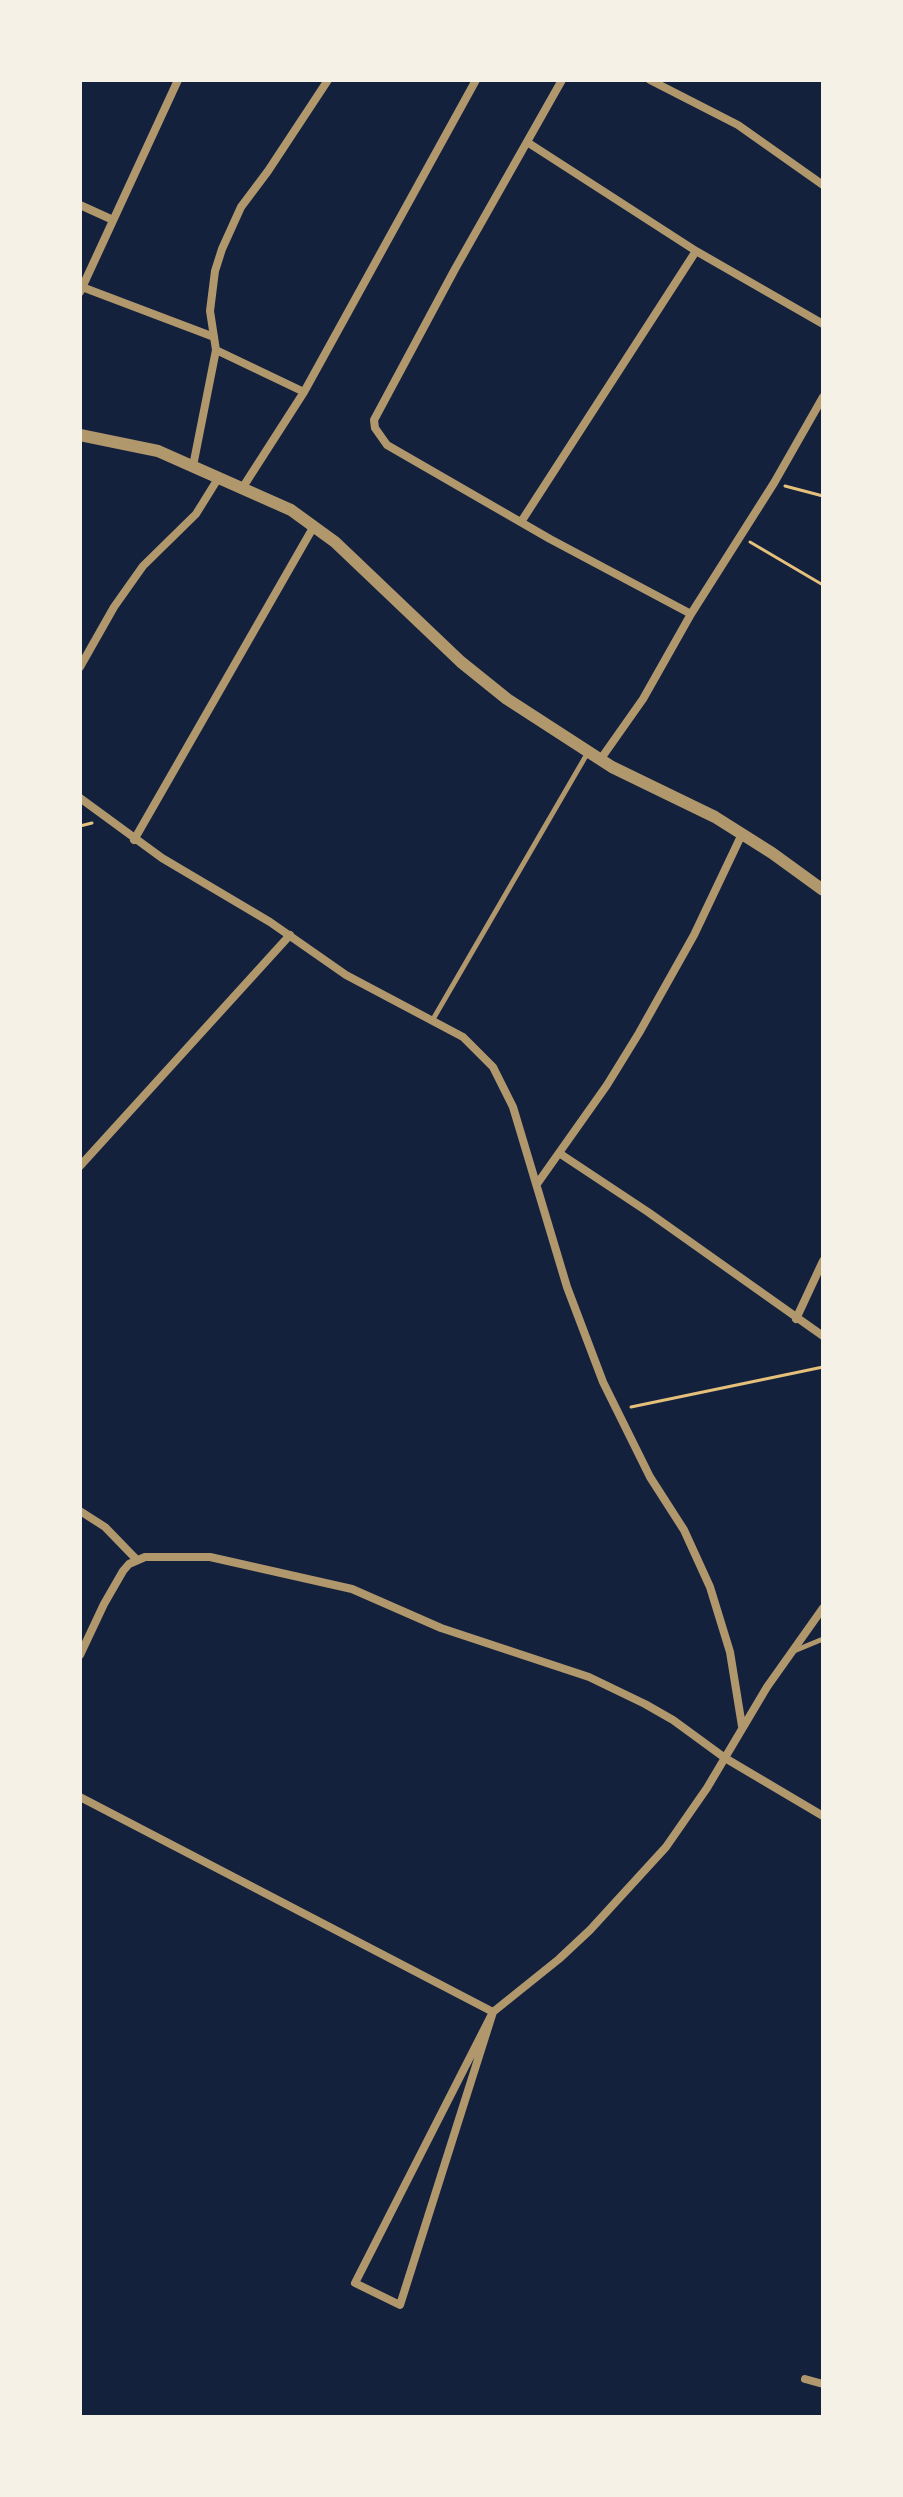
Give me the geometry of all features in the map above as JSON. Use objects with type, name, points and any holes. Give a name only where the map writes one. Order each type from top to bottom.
[{"type":"street","points":[[178,80],[81,290],[214,337]]},
{"type":"street","points":[[193,466],[216,350],[210,311],[222,249],[247,198],[328,80]]},
{"type":"street","points":[[243,487],[304,392],[476,80]]},
{"type":"street","points":[[562,80],[374,420],[378,435],[387,445],[691,614]]},
{"type":"street","points":[[650,80],[738,125],[823,185]]},
{"type":"street","points":[[527,142],[696,251],[823,324]]},
{"type":"street","points":[[80,205],[113,220]]},
{"type":"street","points":[[521,522],[696,251]]},
{"type":"street","points":[[216,350],[304,392]]},
{"type":"street","points":[[600,760],[643,699],[823,397]]},
{"type":"street","points":[[80,435],[158,451],[291,510],[335,542],[484,681],[587,753],[715,817],[823,890]]},
{"type":"street","points":[[80,667],[114,607],[143,566],[196,514],[219,477]]},
{"type":"street","points":[[134,840],[314,526]]},
{"type":"street","points":[[80,798],[134,840],[290,935],[346,975],[463,1037],[484,1056],[501,1080],[513,1107],[583,1333],[616,1410],[650,1477],[684,1530],[710,1587],[730,1652],[742,1726]]},
{"type":"street","points":[[537,1184],[607,1085],[667,985],[742,834]]},
{"type":"street","points":[[80,1166],[290,935]]},
{"type":"street","points":[[559,1153],[823,1336]]},
{"type":"street","points":[[796,1319],[823,1261]]},
{"type":"street","points":[[80,1511],[105,1527],[137,1560]]},
{"type":"street","points":[[80,1655],[123,1571],[137,1560],[145,1557],[210,1557],[352,1589],[441,1628],[560,1666],[617,1689],[673,1720],[725,1758],[823,1816]]},
{"type":"street","points":[[493,2012],[400,2305],[355,2283],[493,2012],[559,1959],[634,1885],[687,1818],[742,1726],[823,1608]]},
{"type":"street","points":[[80,1797],[493,2012]]},
{"type":"street","points":[[805,2379],[823,2384]]},
{"type":"lane","points":[[432,1021],[587,753]]},
{"type":"lane","points":[[790,1653],[823,1639]]},
{"type":"path","points":[[774,483],[823,496]]},
{"type":"path","points":[[740,536],[823,585]]},
{"type":"path","points":[[616,1410],[823,1367]]}]
